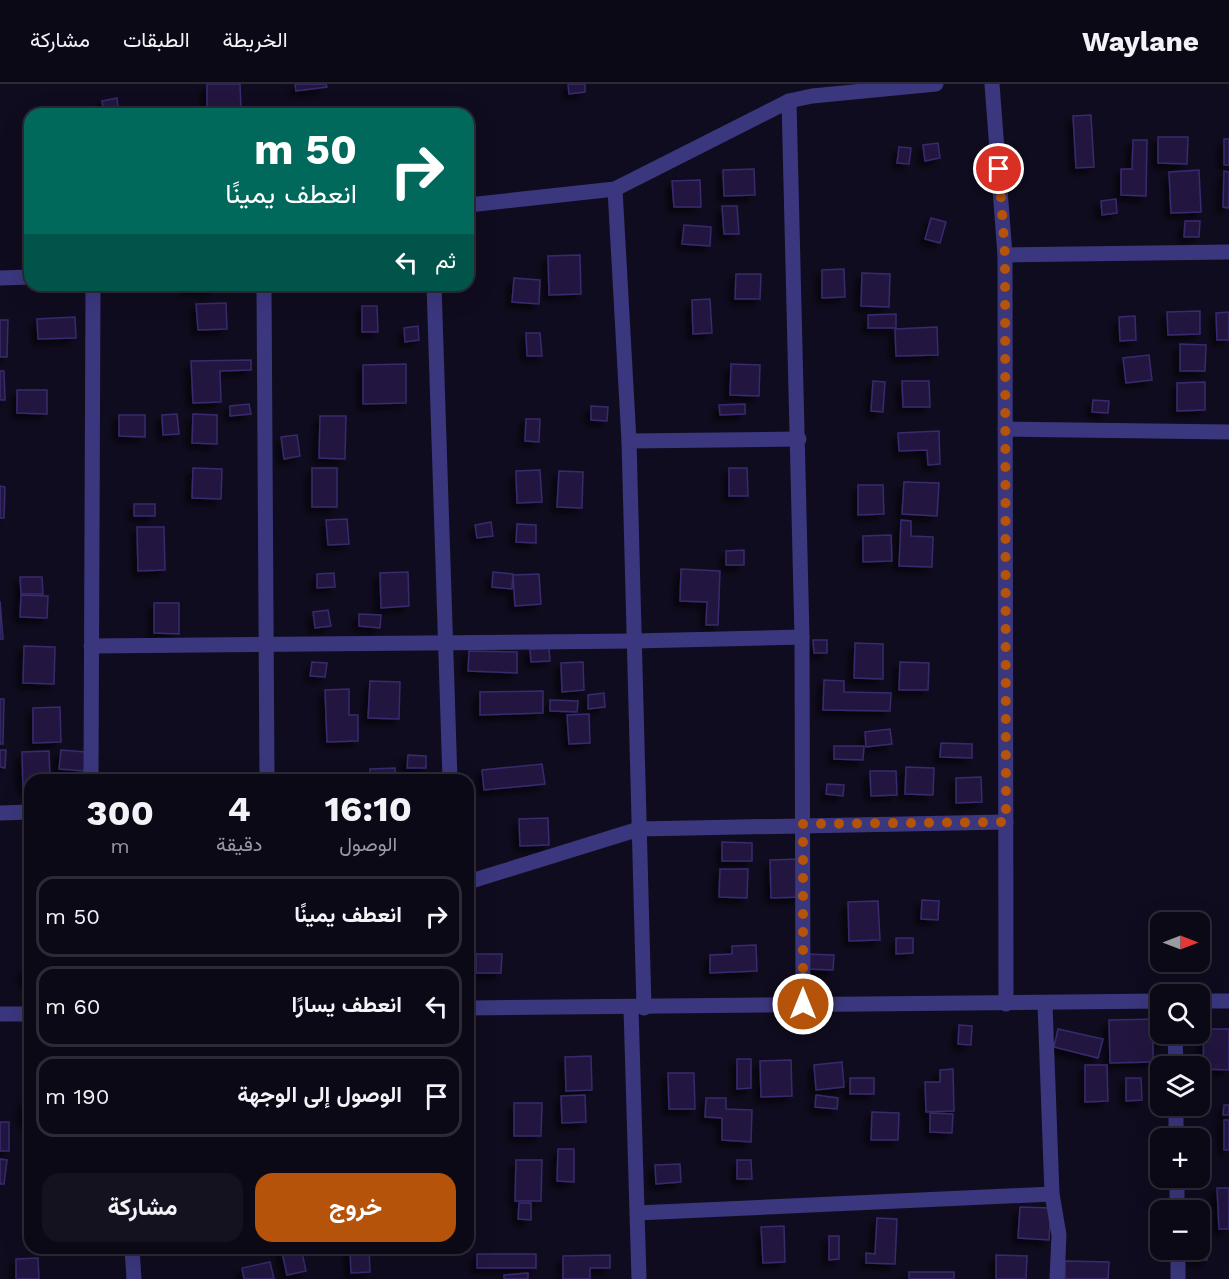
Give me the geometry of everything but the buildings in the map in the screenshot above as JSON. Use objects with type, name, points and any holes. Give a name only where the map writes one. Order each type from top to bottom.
[{"type":"street","points":[[474,205],[615,189],[789,101],[812,96],[936,84]]},
{"type":"street","points":[[992,84],[1005,255],[1006,1004]]},
{"type":"street","points":[[789,101],[799,439],[803,1004]]},
{"type":"street","points":[[615,189],[629,441],[639,829],[637,1213],[639,1279]]},
{"type":"street","points":[[1005,255],[1229,252]]},
{"type":"street","points":[[0,278],[24,277]]},
{"type":"street","points":[[91,774],[93,291]]},
{"type":"street","points":[[264,291],[267,774]]},
{"type":"street","points":[[434,291],[450,774]]},
{"type":"street","points":[[1005,429],[1229,432]]},
{"type":"street","points":[[629,441],[799,439]]},
{"type":"street","points":[[92,646],[634,641],[802,637]]},
{"type":"street","points":[[0,813],[24,812]]},
{"type":"street","points":[[474,880],[639,829],[803,824],[1006,822]]},
{"type":"street","points":[[1210,1001],[1229,1001]]},
{"type":"street","points":[[474,1008],[1150,1002]]},
{"type":"street","points":[[1045,1004],[1052,1194],[1059,1235],[1057,1279]]},
{"type":"street","points":[[0,1014],[24,1014]]},
{"type":"street","points":[[637,1213],[1052,1194]]},
{"type":"street","points":[[132,1254],[134,1279]]},
{"type":"street","points":[[1178,1260],[1178,1279]]},
{"type":"route","points":[[803,1004],[803,824],[1006,822],[1005,255],[999,169]]}]
